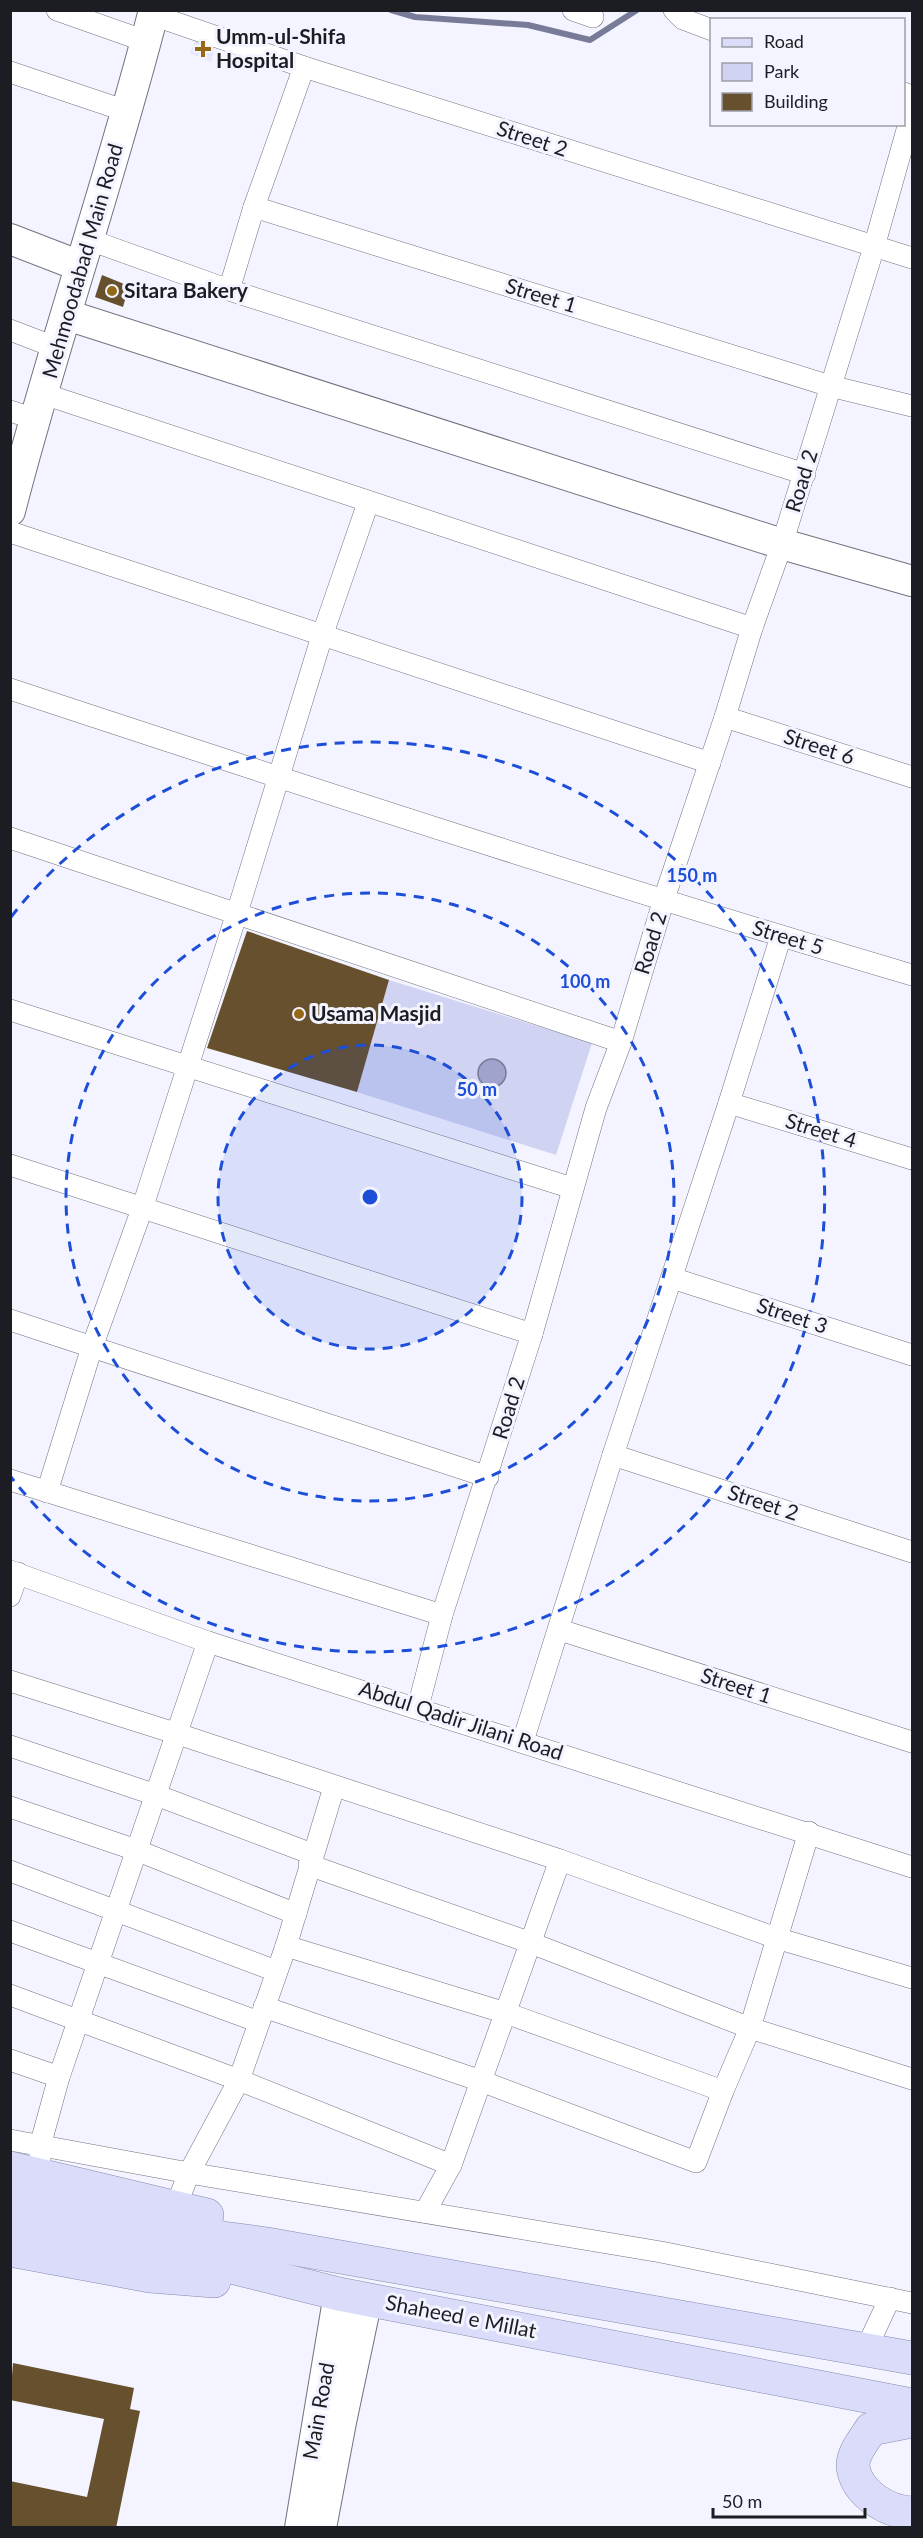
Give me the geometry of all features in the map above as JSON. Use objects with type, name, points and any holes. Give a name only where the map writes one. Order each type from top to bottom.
[{"type":"main road","name":"Mehmoodabad Main Road","points":[[11,505],[30,408],[57,348],[151,22]]},
{"type":"main road","points":[[10,239],[85,253]]},
{"type":"main road","points":[[67,315],[782,544],[912,581]]},
{"type":"main road","points":[[10,2250],[150,2276],[243,2284],[268,2259],[238,2223],[30,2163]]},
{"type":"main road","name":"Shaheed e Millat","points":[[10,2197],[221,2251]]},
{"type":"main road","name":"Shaheed e Millat","points":[[10,2222],[221,2251],[866,2349],[912,2358]]},
{"type":"main road","name":"Shaheed e Millat","points":[[268,2259],[353,2296],[912,2405]]},
{"type":"main road","name":"Main Road","points":[[300,2528],[329,2420],[353,2296]]},
{"type":"main road","name":"Main Road","points":[[321,2528],[329,2420]]},
{"type":"main road","points":[[912,2421],[871,2429],[858,2449],[853,2466],[860,2487],[872,2498],[894,2509],[912,2513]]},
{"type":"street","name":"Street 2","points":[[57,10],[151,22],[304,67],[912,258]]},
{"type":"street","points":[[674,10],[683,19],[710,30]]},
{"type":"street","points":[[229,290],[254,207],[304,67]]},
{"type":"street","points":[[10,72],[126,111]]},
{"type":"street","name":"Road 2","points":[[418,1707],[442,1615],[532,1334],[596,1108],[621,1042],[664,899],[725,717],[752,628],[805,474],[874,247],[912,112]]},
{"type":"street","name":"Street 1","points":[[254,207],[830,386],[912,406]]},
{"type":"street","points":[[85,253],[229,290],[805,474]]},
{"type":"street","points":[[10,330],[57,348]]},
{"type":"street","points":[[30,408],[368,503],[752,628]]},
{"type":"street","points":[[47,1492],[92,1347],[142,1209],[280,778],[322,636],[368,503]]},
{"type":"street","points":[[10,532],[710,763]]},
{"type":"street","name":"Street 5","points":[[10,689],[280,778],[912,975]]},
{"type":"street","name":"Street 6","points":[[725,717],[912,777]]},
{"type":"street","points":[[10,838],[621,1042]]},
{"type":"street","points":[[523,1741],[781,936]]},
{"type":"street","points":[[10,1010],[572,1188]]},
{"type":"street","name":"Street 4","points":[[729,1103],[912,1159]]},
{"type":"street","points":[[10,1165],[532,1334]]},
{"type":"street","name":"Street 3","points":[[672,1278],[912,1354]]},
{"type":"street","points":[[10,1320],[488,1477]]},
{"type":"street","name":"Street 2","points":[[613,1455],[912,1552]]},
{"type":"street","points":[[10,1480],[442,1615]]},
{"type":"street","points":[[10,1596],[14,1572]]},
{"type":"street","name":"Abdul Qadir Jilani Road","points":[[14,1572],[208,1642],[418,1707],[912,1867]]},
{"type":"street","name":"Street 1","points":[[560,1630],[912,1742]]},
{"type":"street","points":[[30,2163],[208,1642]]},
{"type":"street","points":[[10,1681],[560,1860],[776,1938],[912,1978]]},
{"type":"street","points":[[10,1746],[156,1795],[311,1860],[750,2028],[912,2079]]},
{"type":"street","points":[[176,2206],[189,2173],[239,2080],[286,1946],[334,1787]]},
{"type":"street","points":[[10,1807],[136,1850],[296,1914]]},
{"type":"street","points":[[10,1931],[261,2015],[481,2081],[696,2162],[750,2028],[809,1832]]},
{"type":"street","points":[[425,2212],[451,2165],[560,1860]]},
{"type":"street","points":[[10,1871],[276,1971]]},
{"type":"street","points":[[286,1946],[506,2013],[723,2091]]},
{"type":"street","points":[[10,1995],[239,2080],[451,2165]]},
{"type":"street","points":[[10,2060],[59,2077]]},
{"type":"street","points":[[10,2140],[30,2163],[189,2173],[661,2252],[912,2302]]},
{"type":"street","points":[[866,2349],[890,2298]]},
{"type":"shaded area","name":"Umm-ul-Shifa Hospital","points":[[196,39],[215,45],[211,62],[190,53]]},
{"type":"shaded area","points":[[492,1059],[502,1063],[506,1073],[502,1083],[492,1087],[482,1083],[478,1073],[482,1063]]},
{"type":"green space","points":[[389,980],[592,1043],[556,1155],[357,1092]]},
{"type":"building","name":"Sitara Bakery","points":[[102,275],[129,286],[123,307],[95,297]]},
{"type":"building","name":"Usama Masjid","points":[[247,931],[389,980],[357,1092],[207,1048]]},
{"type":"building","points":[[13,2363],[134,2388],[130,2409],[140,2411],[116,2528],[10,2528],[10,2481],[87,2497],[104,2419],[10,2400]]},
{"type":"waterway","points":[[391,10],[415,17],[528,25],[590,40],[637,10]]},
{"type":"place","name":"Umm-ul-Shifa Hospital","points":[[203,49]]},
{"type":"place","name":"Sitara Bakery","points":[[112,291]]},
{"type":"place","name":"Usama Masjid","points":[[299,1014]]}]
